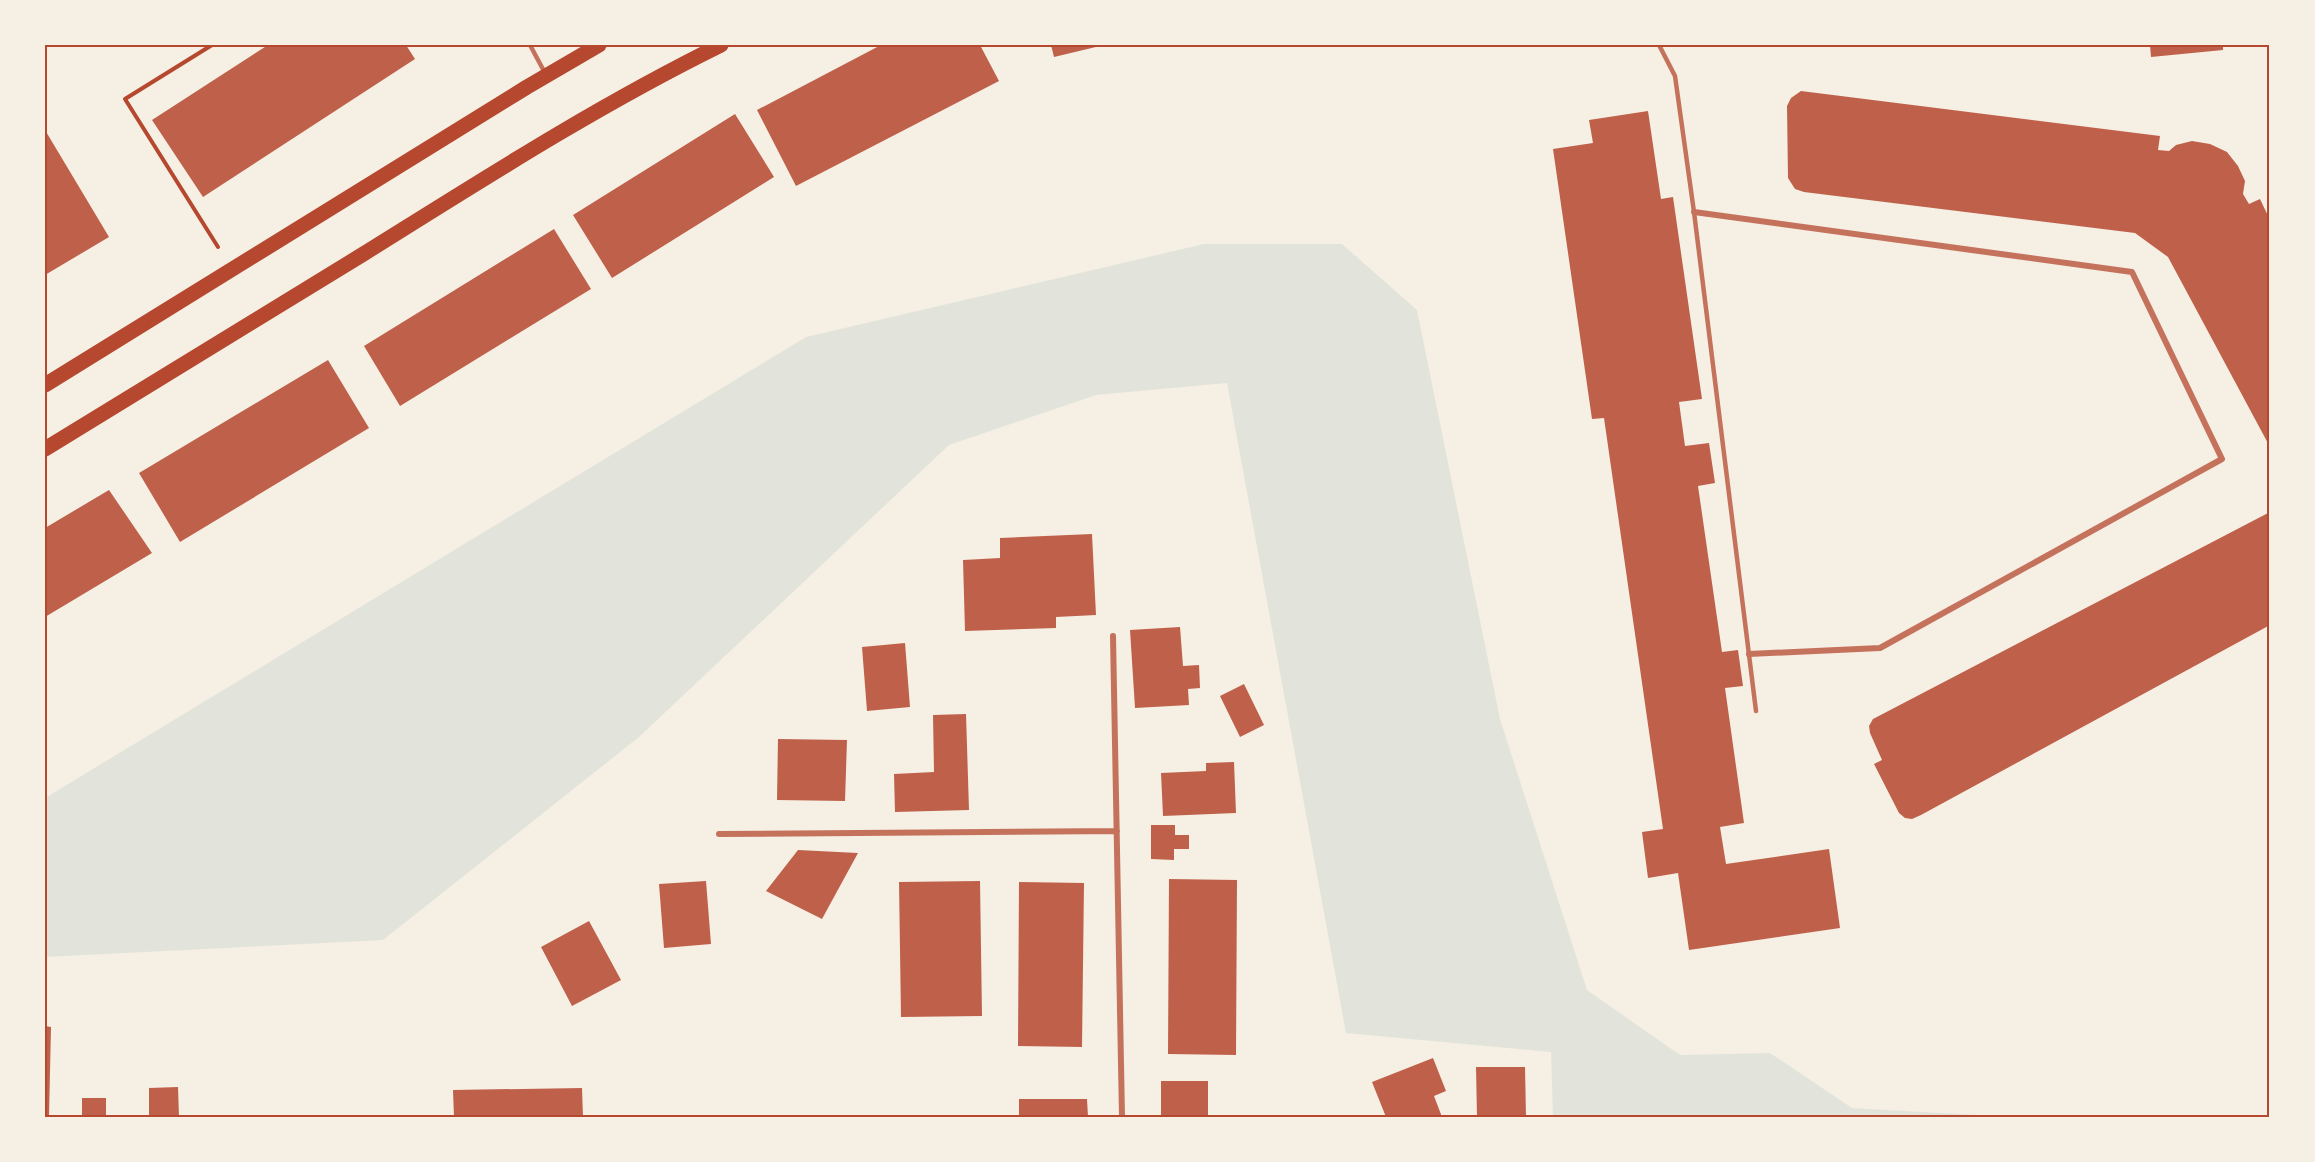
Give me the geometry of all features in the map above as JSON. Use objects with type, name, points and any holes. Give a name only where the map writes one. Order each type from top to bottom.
[{"type":"main road","points":[[45,385],[599,45]]},
{"type":"main road","points":[[45,449],[552,136],[656,77],[721,45]]},
{"type":"street","points":[[1694,212],[2132,272],[2222,459],[1880,648],[1749,654]]},
{"type":"street","points":[[1113,636],[1122,1117]]},
{"type":"street","points":[[719,834],[1117,831]]},
{"type":"lane","points":[[530,45],[546,76]]},
{"type":"lane","points":[[1659,45],[1675,76],[1756,711]]},
{"type":"path","points":[[212,45],[125,99],[233,271]]},
{"type":"shaded area","points":[[1204,244],[1342,244],[1417,310],[1500,719],[1587,990],[1680,1055],[1770,1053],[1852,1108],[2012,1117],[1553,1117],[1551,1052],[1346,1033],[1227,383],[1096,395],[949,445],[639,737],[383,940],[45,957],[45,798],[806,337]]},
{"type":"building","points":[[268,45],[406,45],[415,59],[203,197],[152,120]]},
{"type":"building","points":[[881,45],[980,45],[999,81],[796,186],[757,110]]},
{"type":"building","points":[[1051,45],[1099,45],[1100,46],[1054,57]]},
{"type":"building","points":[[2150,45],[2223,45],[2223,50],[2151,57]]},
{"type":"building","points":[[1801,91],[2160,136],[2158,150],[2169,151],[2176,145],[2192,141],[2210,144],[2227,152],[2238,166],[2245,181],[2243,194],[2249,204],[2260,199],[2270,220],[2270,447],[2168,257],[2135,233],[1804,192],[1795,189],[1788,178],[1787,106],[1791,98]]},
{"type":"building","points":[[1648,111],[1661,199],[1673,197],[1702,399],[1679,402],[1685,446],[1709,443],[1715,483],[1698,486],[1722,652],[1738,650],[1743,686],[1725,688],[1744,823],[1720,827],[1726,864],[1829,849],[1840,928],[1689,950],[1678,873],[1648,878],[1642,832],[1663,829],[1604,418],[1592,419],[1553,149],[1593,143],[1589,120]]},
{"type":"building","points":[[735,114],[774,177],[612,278],[573,215]]},
{"type":"building","points":[[45,130],[109,237],[45,275]]},
{"type":"building","points":[[554,229],[591,289],[400,406],[364,346]]},
{"type":"building","points":[[328,360],[369,428],[180,542],[139,473]]},
{"type":"building","points":[[109,490],[152,553],[45,617],[45,528]]},
{"type":"building","points":[[2270,512],[2270,625],[1921,815],[1912,819],[1905,818],[1899,813],[1874,764],[1882,760],[1870,733],[1869,726],[1873,719]]},
{"type":"building","points":[[1092,534],[1096,615],[1056,617],[1056,628],[965,631],[963,560],[1000,558],[1000,538]]},
{"type":"building","points":[[1180,627],[1183,666],[1199,665],[1200,688],[1188,689],[1189,705],[1135,708],[1130,630]]},
{"type":"building","points":[[905,643],[910,707],[867,711],[862,647]]},
{"type":"building","points":[[1244,684],[1264,725],[1240,737],[1220,696]]},
{"type":"building","points":[[966,714],[969,810],[895,812],[894,774],[934,772],[933,715]]},
{"type":"building","points":[[778,739],[847,740],[845,801],[777,800]]},
{"type":"building","points":[[1234,762],[1236,813],[1163,816],[1161,773],[1206,771],[1206,763]]},
{"type":"building","points":[[1151,825],[1175,825],[1175,835],[1189,835],[1189,849],[1174,849],[1174,860],[1151,859]]},
{"type":"building","points":[[798,850],[858,853],[822,919],[766,891]]},
{"type":"building","points":[[1169,879],[1237,880],[1236,1055],[1168,1054]]},
{"type":"building","points":[[706,881],[711,944],[664,948],[659,884]]},
{"type":"building","points":[[980,881],[982,1016],[901,1017],[899,882]]},
{"type":"building","points":[[1019,882],[1084,883],[1082,1047],[1018,1046]]},
{"type":"building","points":[[589,921],[621,980],[572,1006],[541,947]]},
{"type":"building","points":[[45,1026],[51,1027],[49,1117],[45,1117]]},
{"type":"building","points":[[1433,1058],[1446,1091],[1434,1096],[1442,1117],[1386,1117],[1372,1082]]},
{"type":"building","points":[[1476,1067],[1525,1067],[1526,1117],[1477,1117]]},
{"type":"building","points":[[1161,1081],[1208,1081],[1208,1117],[1161,1117]]},
{"type":"building","points":[[178,1087],[179,1117],[149,1117],[149,1088]]},
{"type":"building","points":[[582,1088],[583,1117],[454,1117],[453,1090]]},
{"type":"building","points":[[82,1098],[106,1098],[106,1117],[82,1117]]},
{"type":"building","points":[[1019,1099],[1087,1099],[1088,1117],[1019,1117]]}]
